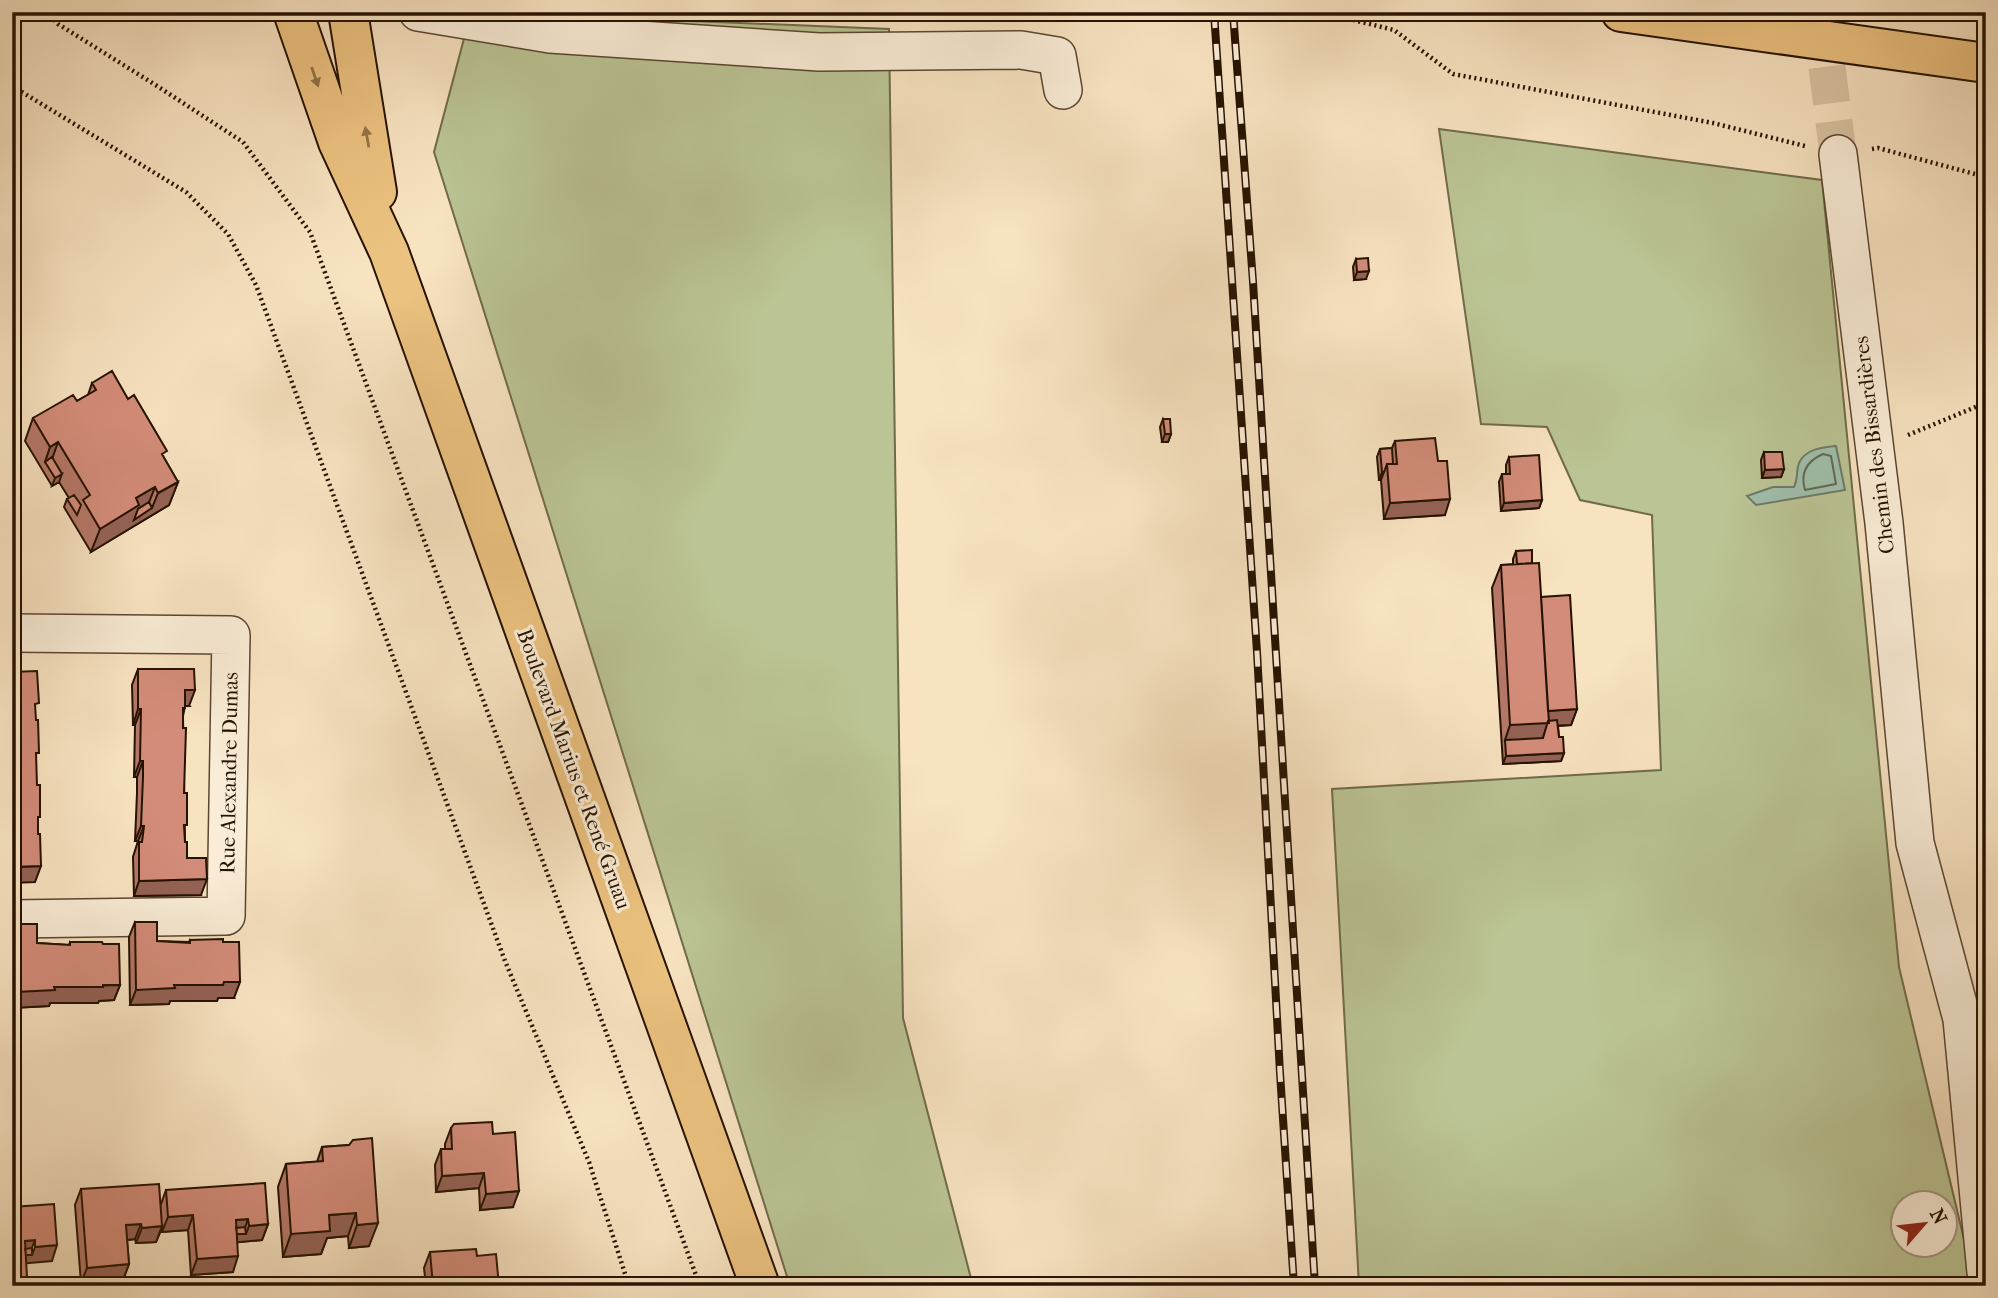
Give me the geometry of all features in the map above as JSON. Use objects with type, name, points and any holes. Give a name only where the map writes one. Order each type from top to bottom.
[{"type":"main road","name":"Boulevard Marius et René Gruau","points":[[293,12],[338,142],[388,252],[760,1286]]},
{"type":"main road","name":"Boulevard Marius et René Gruau","points":[[348,12],[388,252]]},
{"type":"main road","points":[[1621,12],[1986,63]]},
{"type":"street","points":[[418,12],[550,34],[819,52],[1021,50],[1057,56],[1063,90]]},
{"type":"street","name":"Chemin des Bissardières","points":[[1838,154],[1876,454],[1915,842],[1962,1019],[1986,1272]]},
{"type":"street","name":"Rue Alexandre Dumas","points":[[12,633],[231,635],[226,916],[12,919]]},
{"type":"path","points":[[46,12],[58,24],[243,142],[310,232],[700,1286]]},
{"type":"path","points":[[184,12],[189,15],[232,12]]},
{"type":"path","points":[[1321,12],[1394,30],[1453,74],[1713,123],[1838,154],[1878,148],[1986,177]]},
{"type":"path","points":[[12,86],[186,192],[228,234],[256,285],[505,961],[589,1162],[629,1286]]},
{"type":"path","points":[[12,110],[21,93]]},
{"type":"path","points":[[1876,454],[1907,435],[1978,406],[1986,407]]},
{"type":"shaded area","points":[[471,12],[889,29],[903,1018],[973,1286],[790,1286],[434,152]]},
{"type":"shaded area","points":[[1439,129],[1822,180],[1899,967],[1952,1190],[1890,1190],[1890,1260],[1960,1260],[1960,1223],[1967,1252],[1970,1286],[1359,1286],[1332,789],[1661,770],[1652,515],[1580,500],[1547,427],[1481,424]]},
{"type":"water","points":[[1836,446],[1845,490],[1756,505],[1747,496],[1773,487],[1794,487],[1799,463],[1805,455],[1820,448]]},
{"type":"building","points":[[1368,258],[1369,271],[1357,272],[1356,259]]},
{"type":"building","points":[[112,371],[128,399],[134,395],[167,451],[162,454],[178,482],[158,493],[155,487],[136,498],[139,505],[100,529],[83,500],[90,495],[58,442],[50,447],[33,418],[73,395],[77,401],[96,390],[92,383]]},
{"type":"building","points":[[1163,419],[1170,419],[1171,434],[1165,434]]},
{"type":"building","points":[[1435,438],[1438,461],[1447,461],[1450,499],[1390,503],[1387,464],[1397,464],[1395,441]]},
{"type":"building","points":[[1392,448],[1393,464],[1387,464],[1382,472],[1380,449]]},
{"type":"building","points":[[1764,452],[1782,452],[1784,469],[1765,470]]},
{"type":"building","points":[[1539,455],[1542,500],[1504,503],[1502,474],[1510,474],[1509,457]]},
{"type":"building","points":[[52,457],[62,474],[55,478],[45,462]]},
{"type":"building","points":[[74,495],[81,505],[77,515],[67,499]]},
{"type":"building","points":[[149,502],[152,508],[134,520],[138,509]]},
{"type":"building","points":[[1532,550],[1532,563],[1517,564],[1516,551]]},
{"type":"building","points":[[1539,563],[1549,723],[1510,725],[1501,565]]},
{"type":"building","points":[[1570,595],[1577,709],[1548,711],[1541,597]]},
{"type":"building","points":[[138,669],[194,669],[195,690],[185,690],[183,708],[183,728],[186,728],[184,793],[187,793],[185,842],[187,858],[206,858],[207,879],[139,881],[139,842],[142,842],[144,826],[141,826],[143,761],[140,761],[141,709],[138,709]]},
{"type":"building","points":[[37,671],[39,703],[35,704],[39,753],[36,753],[37,785],[40,785],[38,834],[41,866],[12,867],[12,672]]},
{"type":"building","points":[[1557,720],[1559,737],[1563,737],[1564,753],[1506,756],[1505,740],[1543,738],[1548,721]]},
{"type":"building","points":[[135,922],[157,922],[157,941],[190,943],[190,940],[223,939],[223,942],[239,942],[240,982],[136,990]]},
{"type":"building","points":[[15,924],[37,924],[37,943],[119,944],[120,985],[54,987],[55,990],[16,992]]},
{"type":"building","points":[[492,1122],[493,1134],[515,1132],[519,1191],[486,1194],[484,1173],[442,1176],[441,1149],[452,1149],[451,1128],[454,1124]]},
{"type":"building","points":[[372,1138],[378,1223],[357,1225],[356,1213],[329,1215],[330,1231],[291,1234],[286,1164],[323,1161],[322,1147],[349,1145],[353,1140]]},
{"type":"building","points":[[265,1183],[268,1224],[249,1226],[248,1219],[236,1220],[238,1256],[197,1259],[193,1215],[168,1217],[166,1190]]},
{"type":"building","points":[[159,1184],[162,1226],[142,1228],[141,1224],[126,1225],[129,1264],[87,1268],[81,1189]]},
{"type":"building","points":[[54,1204],[57,1245],[35,1247],[35,1240],[25,1241],[27,1277],[12,1278],[12,1207]]},
{"type":"building","points":[[245,1227],[246,1234],[237,1234],[236,1228]]},
{"type":"building","points":[[32,1248],[32,1255],[26,1255],[25,1249]]},
{"type":"building","points":[[476,1249],[477,1256],[496,1254],[499,1286],[433,1286],[430,1252]]},
{"type":"tunnel","points":[[1820,12],[1838,154]]},
{"type":"railway","points":[[1214,12],[1257,652],[1294,1286]]},
{"type":"railway","points":[[1233,12],[1253,282],[1315,1286]]}]
